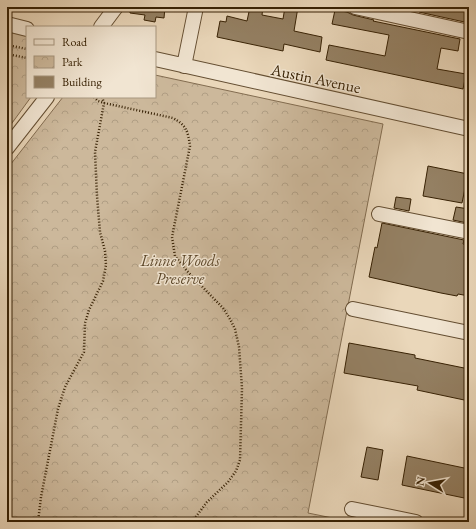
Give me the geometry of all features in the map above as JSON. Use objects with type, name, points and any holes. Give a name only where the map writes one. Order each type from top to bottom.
[{"type":"street","points":[[102,26],[116,7]]},
{"type":"street","points":[[184,66],[196,7]]},
{"type":"street","points":[[355,7],[469,32]]},
{"type":"street","points":[[7,24],[26,29]]},
{"type":"street","name":"Austin Avenue","points":[[156,59],[469,129]]},
{"type":"street","points":[[7,148],[46,98]]},
{"type":"street","points":[[379,214],[469,232]]},
{"type":"street","points":[[354,309],[469,333]]},
{"type":"street","points":[[352,509],[416,522]]},
{"type":"path","points":[[7,45],[26,49]]},
{"type":"path","points":[[7,54],[26,58]]},
{"type":"path","points":[[95,98],[104,103],[173,118],[182,123],[188,133],[190,146],[172,237],[175,256],[222,308],[230,319],[235,330],[239,347],[242,388],[240,460],[236,472],[207,502],[192,522]]},
{"type":"path","points":[[38,522],[41,497],[58,409],[65,387],[84,352],[84,323],[104,281],[106,265],[97,203],[95,152],[104,103],[102,98]]},
{"type":"green space","points":[[7,30],[26,34],[26,98],[30,98],[7,130]]},
{"type":"green space","name":"Linne Woods Preserve","points":[[156,75],[383,124],[308,513],[352,522],[7,522],[7,169],[62,98],[156,98]]},
{"type":"building","points":[[130,7],[165,7],[164,18],[156,17],[155,22],[144,20],[145,15],[130,13]]},
{"type":"building","points":[[250,7],[263,7],[262,15],[283,19],[285,7],[298,7],[294,31],[322,37],[320,52],[284,44],[283,51],[217,37],[220,21],[226,22],[227,16],[247,21]]},
{"type":"building","points":[[420,7],[452,7],[469,10],[469,23],[419,12]]},
{"type":"building","points":[[335,10],[347,12],[374,20],[373,21],[460,39],[458,51],[441,48],[437,69],[466,74],[463,89],[326,60],[329,45],[385,56],[389,35],[332,24]]},
{"type":"building","points":[[428,166],[468,174],[462,203],[423,196]]},
{"type":"building","points":[[396,197],[411,199],[409,211],[394,208]]},
{"type":"building","points":[[456,207],[469,209],[467,223],[453,220]]},
{"type":"building","points":[[382,223],[464,240],[463,244],[469,245],[469,296],[458,294],[457,296],[441,293],[369,277]]},
{"type":"building","points":[[349,343],[415,355],[415,358],[469,369],[469,401],[417,390],[418,386],[344,373]]},
{"type":"building","points":[[367,447],[383,450],[378,480],[361,477]]},
{"type":"building","points":[[407,456],[469,469],[469,499],[402,485]]}]
